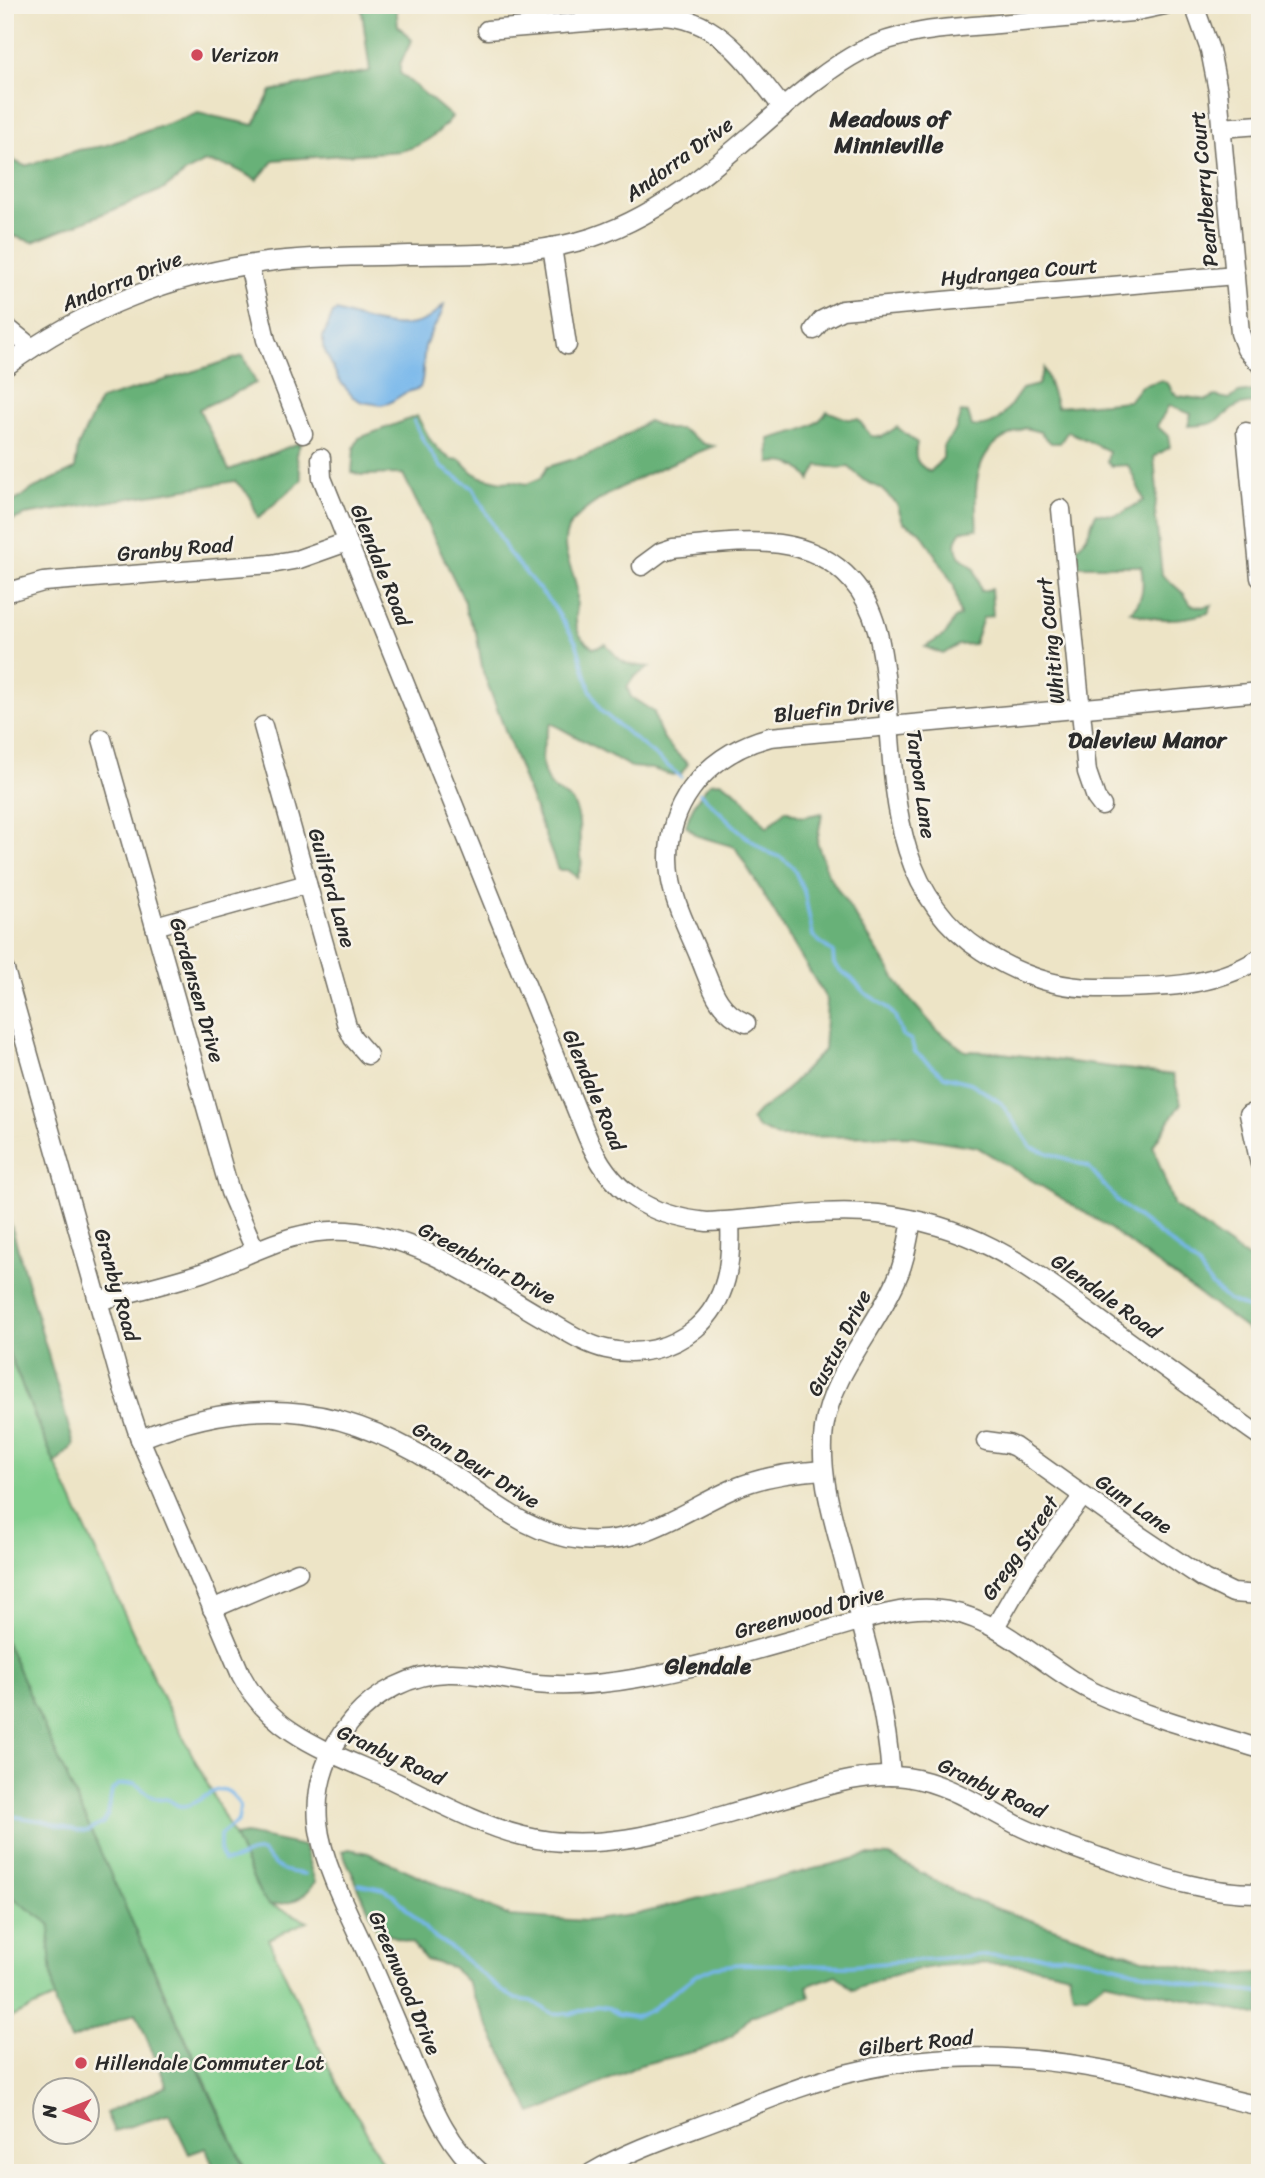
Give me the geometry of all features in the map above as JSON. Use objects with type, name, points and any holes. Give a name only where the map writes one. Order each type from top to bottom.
[{"type":"street","name":"Andorra Drive","points":[[5,367],[75,322],[148,290],[186,278],[249,265],[293,260],[522,252],[552,247],[612,230],[655,209],[723,159],[826,73],[851,56],[885,41],[935,30],[1132,12],[1165,5]]},
{"type":"street","name":"Pearlberry Court","points":[[1195,5],[1214,70],[1242,340],[1246,349],[1260,364]]},
{"type":"street","points":[[487,30],[661,16],[688,18],[718,34],[783,108]]},
{"type":"street","points":[[1221,128],[1260,125]]},
{"type":"street","points":[[552,247],[567,345]]},
{"type":"street","points":[[249,265],[266,340],[303,433]]},
{"type":"street","name":"Hydrangea Court","points":[[814,330],[822,320],[842,310],[1234,275]]},
{"type":"street","points":[[5,326],[32,348]]},
{"type":"street","points":[[1247,432],[1260,578]]},
{"type":"street","name":"Glendale Road","points":[[321,458],[321,478],[597,1161],[617,1185],[651,1208],[685,1220],[730,1221],[846,1213],[912,1220],[965,1234],[1012,1257],[1260,1436]]},
{"type":"street","name":"Whiting Court","points":[[1061,509],[1087,772],[1096,798],[1102,806]]},
{"type":"street","name":"Granby Road","points":[[5,593],[43,582],[271,564],[299,559],[347,541]]},
{"type":"street","name":"Tarpon Lane","points":[[642,566],[661,552],[673,548],[751,541],[785,544],[823,558],[851,580],[871,611],[883,651],[898,816],[908,855],[918,878],[948,923],[974,946],[1037,979],[1082,988],[1126,988],[1214,978],[1232,973],[1260,958]]},
{"type":"street","name":"Bluefin Drive","points":[[746,1023],[731,1017],[719,1003],[674,892],[670,873],[670,850],[684,802],[709,768],[732,751],[770,737],[1260,692]]},
{"type":"street","name":"Guilford Lane","points":[[263,726],[347,1026],[353,1038],[368,1055]]},
{"type":"street","name":"Gardensen Drive","points":[[102,739],[230,1192],[255,1250]]},
{"type":"street","points":[[155,926],[307,884]]},
{"type":"street","name":"Granby Road","points":[[5,970],[98,1301],[140,1439],[241,1675],[260,1706],[274,1719],[331,1753],[503,1830],[548,1841],[601,1843],[639,1837],[841,1783],[891,1776],[921,1780],[947,1788],[1043,1837],[1154,1875],[1198,1886],[1260,1893]]},
{"type":"street","points":[[1249,1114],[1260,1164]]},
{"type":"street","name":"Gustus Drive","points":[[891,1776],[884,1714],[834,1523],[823,1470],[822,1447],[829,1407],[844,1372],[896,1281],[912,1220]]},
{"type":"street","name":"Greenbriar Drive","points":[[98,1301],[203,1272],[290,1237],[322,1231],[350,1231],[382,1237],[433,1255],[586,1342],[607,1349],[633,1352],[661,1348],[680,1339],[699,1325],[711,1311],[721,1295],[728,1275],[731,1252],[730,1221]]},
{"type":"street","name":"Gran Deur Drive","points":[[140,1439],[222,1414],[267,1410],[323,1416],[363,1427],[389,1438],[436,1464],[514,1518],[535,1528],[568,1538],[601,1541],[650,1531],[750,1482],[776,1475],[823,1470]]},
{"type":"street","name":"Gum Lane","points":[[986,1441],[1015,1447],[1204,1579],[1233,1593],[1260,1595]]},
{"type":"street","name":"Gregg Street","points":[[995,1627],[1029,1568],[1083,1496]]},
{"type":"street","points":[[212,1609],[298,1572]]},
{"type":"street","name":"Greenwood Drive","points":[[481,2173],[465,2158],[440,2123],[339,1889],[322,1843],[318,1806],[321,1783],[331,1753],[343,1731],[365,1707],[395,1686],[413,1679],[450,1673],[476,1674],[533,1684],[600,1684],[681,1669],[889,1613],[930,1609],[966,1615],[995,1627],[1065,1677],[1096,1694],[1260,1749]]},
{"type":"street","name":"Gilbert Road","points":[[591,2173],[629,2153],[777,2095],[829,2078],[898,2063],[937,2059],[992,2058],[1070,2064],[1260,2106]]},
{"type":"green space","points":[[361,5],[396,5],[398,26],[412,40],[400,64],[400,73],[452,117],[430,139],[401,151],[274,160],[257,180],[232,167],[205,162],[164,189],[33,242],[13,236],[5,230],[5,131],[14,161],[25,166],[78,150],[104,146],[198,113],[254,125],[271,91],[370,71]]},
{"type":"green space","points":[[243,356],[256,383],[199,409],[229,470],[301,442],[296,454],[302,480],[258,518],[250,496],[235,481],[25,515],[5,523],[5,499],[15,501],[34,488],[75,469],[78,446],[100,400]]},
{"type":"green space","points":[[1044,368],[1057,407],[1129,401],[1141,386],[1162,380],[1179,396],[1207,400],[1215,396],[1229,399],[1239,393],[1260,390],[1260,403],[1236,407],[1206,425],[1188,426],[1191,414],[1169,405],[1157,426],[1168,436],[1170,447],[1154,457],[1157,491],[1155,511],[1162,575],[1184,594],[1191,605],[1212,605],[1208,613],[1188,617],[1159,619],[1140,615],[1130,611],[1141,597],[1141,566],[1078,566],[1077,547],[1087,536],[1096,513],[1122,513],[1144,500],[1128,465],[1112,466],[1107,462],[1109,451],[1068,431],[1060,443],[1051,443],[1040,432],[1025,428],[1002,439],[988,452],[982,462],[977,484],[977,529],[961,531],[955,544],[959,556],[974,568],[981,591],[991,589],[993,615],[983,618],[974,644],[958,645],[943,654],[925,647],[946,634],[954,619],[960,616],[954,586],[920,531],[903,522],[897,504],[880,488],[863,480],[849,467],[818,465],[810,480],[793,465],[770,463],[769,439],[810,427],[827,411],[847,419],[858,419],[871,436],[882,437],[897,427],[917,443],[917,461],[930,472],[943,458],[943,446],[955,431],[961,412],[968,413],[972,426],[990,425],[1002,416],[1022,389],[1038,385]]},
{"type":"green space","points":[[417,416],[431,441],[441,452],[451,459],[460,460],[481,477],[502,482],[527,484],[541,478],[547,467],[587,455],[614,443],[648,421],[667,429],[681,429],[704,444],[714,446],[655,470],[608,495],[573,522],[566,535],[565,550],[577,592],[577,630],[594,648],[606,644],[624,662],[650,667],[634,677],[627,687],[631,697],[654,712],[666,741],[688,764],[681,774],[671,775],[653,769],[631,767],[551,723],[543,749],[543,766],[549,783],[576,808],[582,862],[577,877],[567,870],[558,870],[483,672],[476,632],[466,612],[465,602],[403,474],[361,475],[352,472],[354,448],[359,438]]},
{"type":"green space","points":[[720,782],[740,796],[767,827],[786,810],[802,817],[822,813],[817,842],[828,874],[906,995],[937,1030],[965,1051],[994,1052],[1173,1075],[1181,1103],[1153,1146],[1174,1206],[1260,1267],[1260,1339],[1102,1223],[977,1147],[910,1136],[778,1137],[758,1128],[751,1120],[780,1096],[824,1050],[827,1000],[735,847],[698,836],[686,826],[692,808],[702,793],[710,783]]},
{"type":"green space","points":[[5,1204],[74,1445],[55,1464],[5,1344]]},
{"type":"green space","points":[[5,1344],[40,1430],[162,1696],[234,1836],[259,1892],[270,1905],[308,1921],[268,1939],[342,2095],[360,2120],[382,2163],[376,2166],[380,2173],[247,2173],[148,1956],[5,2020]]},
{"type":"green space","points":[[5,1640],[247,2173],[216,2173],[206,2148],[189,2154],[170,2114],[114,2131],[106,2113],[167,2086],[136,2013],[71,2040],[55,2005],[49,1945],[51,1925],[5,1892]]},
{"type":"green space","points":[[246,1834],[304,1846],[315,1882],[306,1893],[284,1904],[270,1905],[262,1898],[234,1836]]},
{"type":"green space","points":[[349,1849],[368,1853],[509,1916],[586,1921],[638,1914],[868,1855],[890,1856],[969,1899],[1143,1959],[1221,1975],[1260,1973],[1260,2016],[1105,1981],[1087,1995],[1073,1994],[1069,1974],[1028,1966],[939,1966],[898,1974],[853,1990],[836,1975],[807,1986],[810,1997],[751,2016],[732,2036],[704,2049],[640,2065],[531,2113],[467,1982],[452,1967],[426,1960],[412,1943],[378,1931],[342,1851]]},
{"type":"water","points":[[444,305],[424,352],[420,388],[381,405],[362,402],[353,397],[339,380],[323,347],[323,337],[333,313],[336,311],[381,324],[405,325],[427,319]]},
{"type":"waterway","points":[[414,421],[441,467],[473,488],[508,552],[554,607],[576,642],[590,689],[601,711],[681,777]]},
{"type":"waterway","points":[[700,793],[743,834],[793,867],[804,891],[813,936],[833,953],[837,968],[895,1016],[902,1035],[911,1040],[915,1052],[944,1076],[971,1083],[1001,1103],[1031,1147],[1089,1167],[1119,1203],[1199,1267],[1211,1285],[1228,1300],[1260,1317]]},
{"type":"waterway","points":[[5,1815],[88,1831],[103,1823],[108,1814],[112,1790],[118,1785],[135,1783],[152,1797],[167,1799],[182,1806],[192,1804],[213,1792],[226,1791],[240,1806],[238,1821],[220,1835],[220,1853],[224,1861],[262,1852],[280,1869],[305,1874]]},
{"type":"waterway","points":[[359,1884],[384,1889],[394,1895],[431,1935],[502,1991],[516,1999],[531,2001],[552,2013],[570,2014],[597,2006],[609,2008],[617,2014],[635,2017],[649,2011],[696,1975],[714,1967],[740,1964],[850,1966],[981,1955],[1064,1956],[1097,1961],[1197,1986],[1260,1993]]},
{"type":"place","name":"Verizon","points":[[197,55]]},
{"type":"place","name":"Hillendale Commuter Lot","points":[[81,2063]]},
{"type":"district","name":"Meadows of Minnieville","points":[[889,132]]},
{"type":"district","name":"Daleview Manor","points":[[1147,740]]},
{"type":"district","name":"Glendale","points":[[708,1666]]}]
